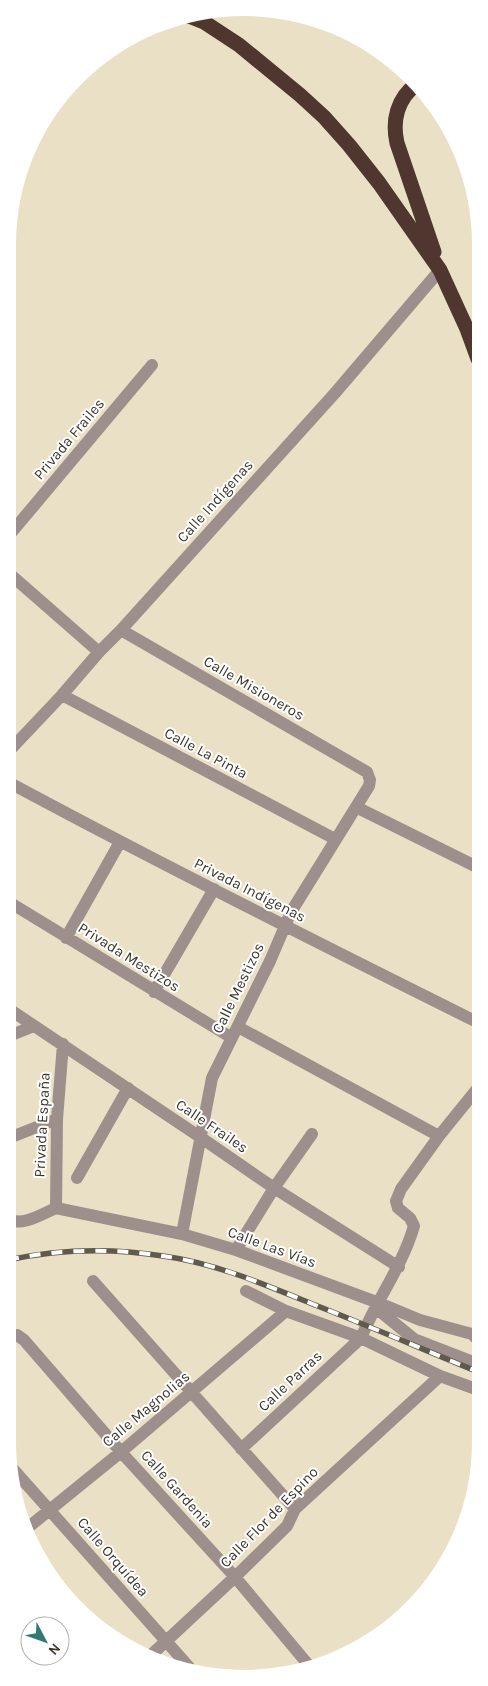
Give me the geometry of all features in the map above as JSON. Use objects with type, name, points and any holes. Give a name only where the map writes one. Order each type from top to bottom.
[{"type":"highway","points":[[201,21],[239,45],[300,95],[324,118],[349,145],[380,184],[440,270]]},
{"type":"highway","points":[[411,90],[404,96],[399,106],[394,131],[440,270],[472,342]]},
{"type":"street","name":"Calle Indígenas","points":[[16,744],[336,393],[440,270]]},
{"type":"street","name":"Privada Frailes","points":[[16,527],[152,365]]},
{"type":"street","points":[[16,579],[99,652]]},
{"type":"street","name":"Calle Misioneros","points":[[121,630],[350,762],[369,775]]},
{"type":"street","name":"Calle La Pinta","points":[[62,695],[335,839]]},
{"type":"street","name":"Calle Mestizos","points":[[182,1234],[212,1078],[291,912],[369,786],[369,775]]},
{"type":"street","name":"Privada Indígenas","points":[[16,786],[285,927],[472,1020]]},
{"type":"street","points":[[356,806],[472,864]]},
{"type":"street","points":[[66,938],[120,842]]},
{"type":"street","points":[[154,992],[214,889]]},
{"type":"street","name":"Privada Mestizos","points":[[16,906],[232,1038]]},
{"type":"street","name":"Calle Frailes","points":[[16,1014],[274,1188],[399,1268]]},
{"type":"street","points":[[16,1033],[34,1026]]},
{"type":"street","points":[[238,1026],[439,1136]]},
{"type":"street","name":"Privada España","points":[[56,1208],[57,1119],[63,1044]]},
{"type":"street","points":[[77,1178],[128,1088]]},
{"type":"street","points":[[361,1338],[399,1268],[414,1226],[410,1218],[398,1208],[396,1201],[401,1189],[439,1136],[472,1095]]},
{"type":"street","points":[[16,1135],[57,1119]]},
{"type":"street","points":[[236,1250],[274,1188],[312,1134]]},
{"type":"street","points":[[16,1222],[22,1222],[56,1208]]},
{"type":"street","name":"Calle Las Vías","points":[[56,1208],[182,1234],[236,1250],[420,1320],[472,1331]]},
{"type":"street","points":[[93,1281],[295,1509]]},
{"type":"street","points":[[246,1291],[286,1311],[361,1338],[440,1376],[472,1387]]},
{"type":"street","points":[[378,1305],[414,1338],[472,1361]]},
{"type":"street","name":"Calle Magnolias","points":[[32,1524],[121,1452],[286,1311]]},
{"type":"street","name":"Calle Gardenia","points":[[16,1337],[24,1340],[121,1452],[235,1577],[305,1661]]},
{"type":"street","name":"Calle Parras","points":[[241,1449],[361,1338]]},
{"type":"street","name":"Calle Flor de Espino","points":[[155,1651],[287,1526],[295,1509],[440,1376]]},
{"type":"street","name":"Calle Orquídea","points":[[19,1475],[184,1662]]},
{"type":"railway","points":[[16,1258],[66,1252],[105,1251],[144,1253],[182,1259],[221,1269],[278,1290],[472,1369]]}]
